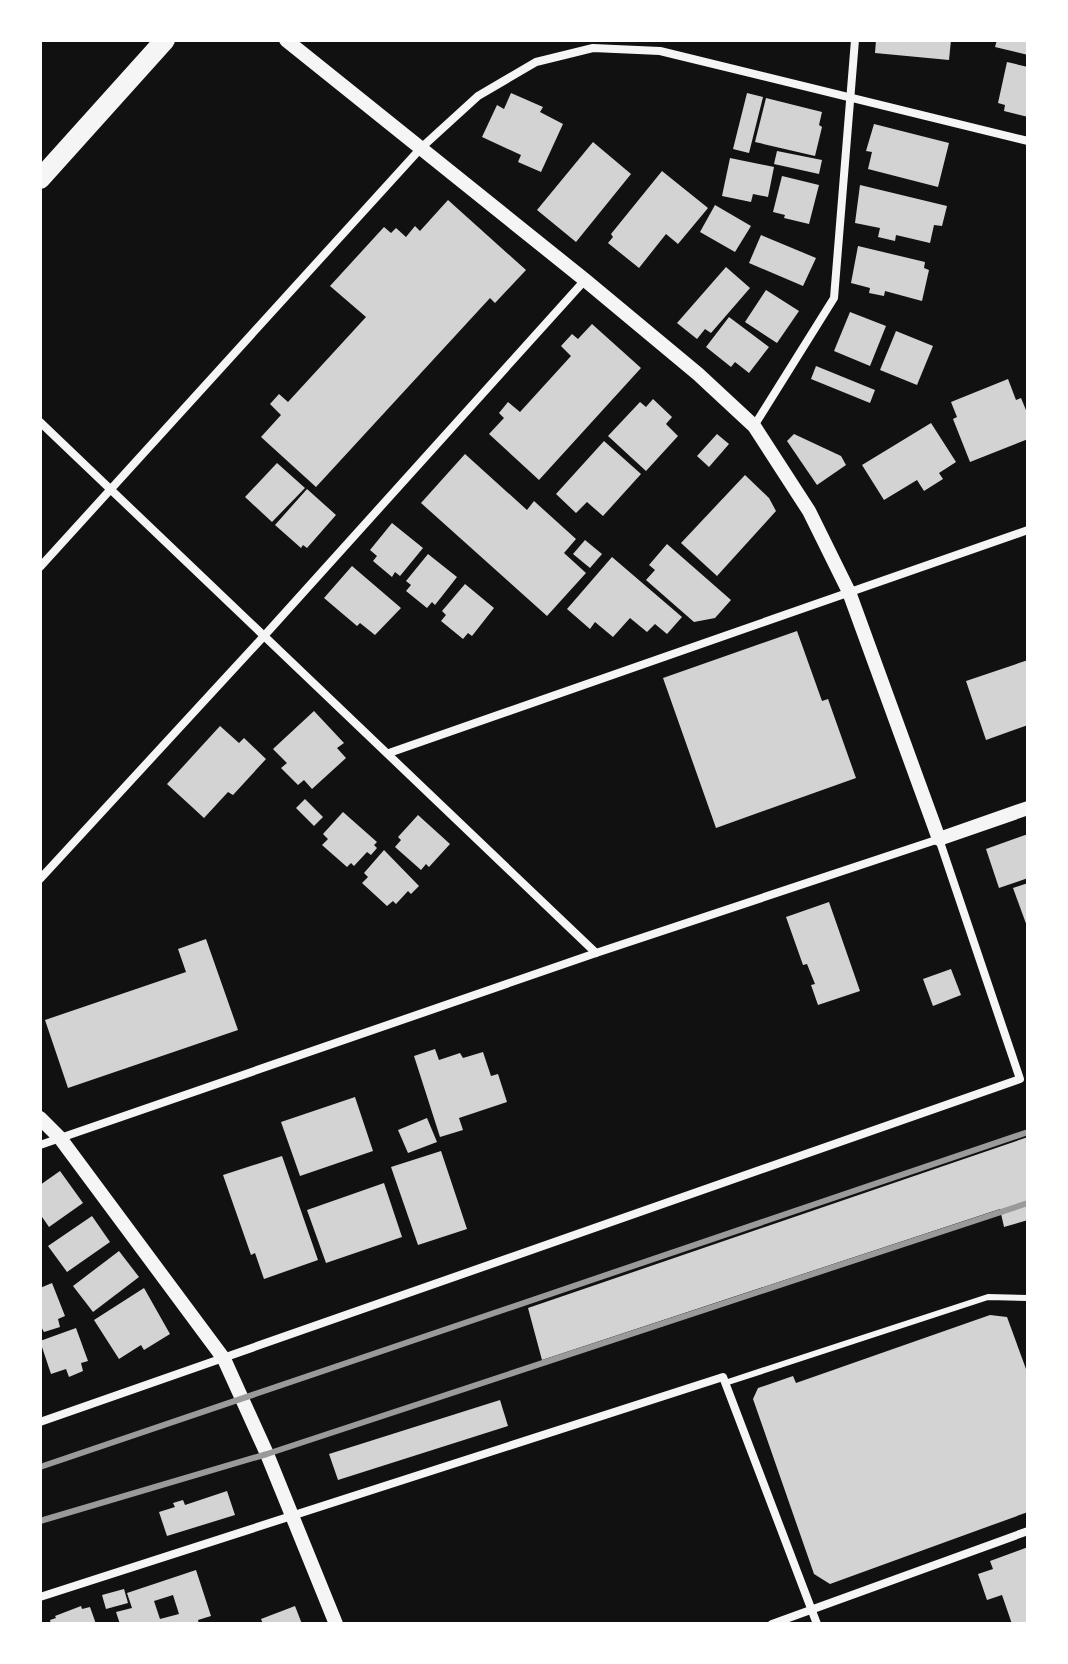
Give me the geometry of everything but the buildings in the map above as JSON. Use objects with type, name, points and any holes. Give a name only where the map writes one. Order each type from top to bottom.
[{"type":"main road","points":[[40,179],[165,40]]},
{"type":"street","points":[[40,1422],[1020,1079],[939,839],[849,592],[809,511],[754,426],[698,374],[585,280],[286,40]]},
{"type":"street","points":[[754,426],[834,298],[855,40]]},
{"type":"street","points":[[40,567],[421,148],[478,96],[536,62],[593,48],[660,51],[1028,141]]},
{"type":"street","points":[[40,879],[585,280]]},
{"type":"street","points":[[40,422],[596,953]]},
{"type":"street","points":[[389,753],[1028,530]]},
{"type":"street","points":[[40,1145],[1028,808]]},
{"type":"street","points":[[40,1118],[60,1138],[224,1359],[336,1624]]},
{"type":"street","points":[[40,1597],[723,1377],[817,1624]]},
{"type":"street","points":[[772,1624],[1028,1531]]},
{"type":"lane","points":[[725,1383],[988,1297],[1028,1298]]},
{"type":"railway","points":[[40,1467],[1028,1132]]},
{"type":"railway","points":[[40,1521],[267,1454],[1028,1203]]}]
